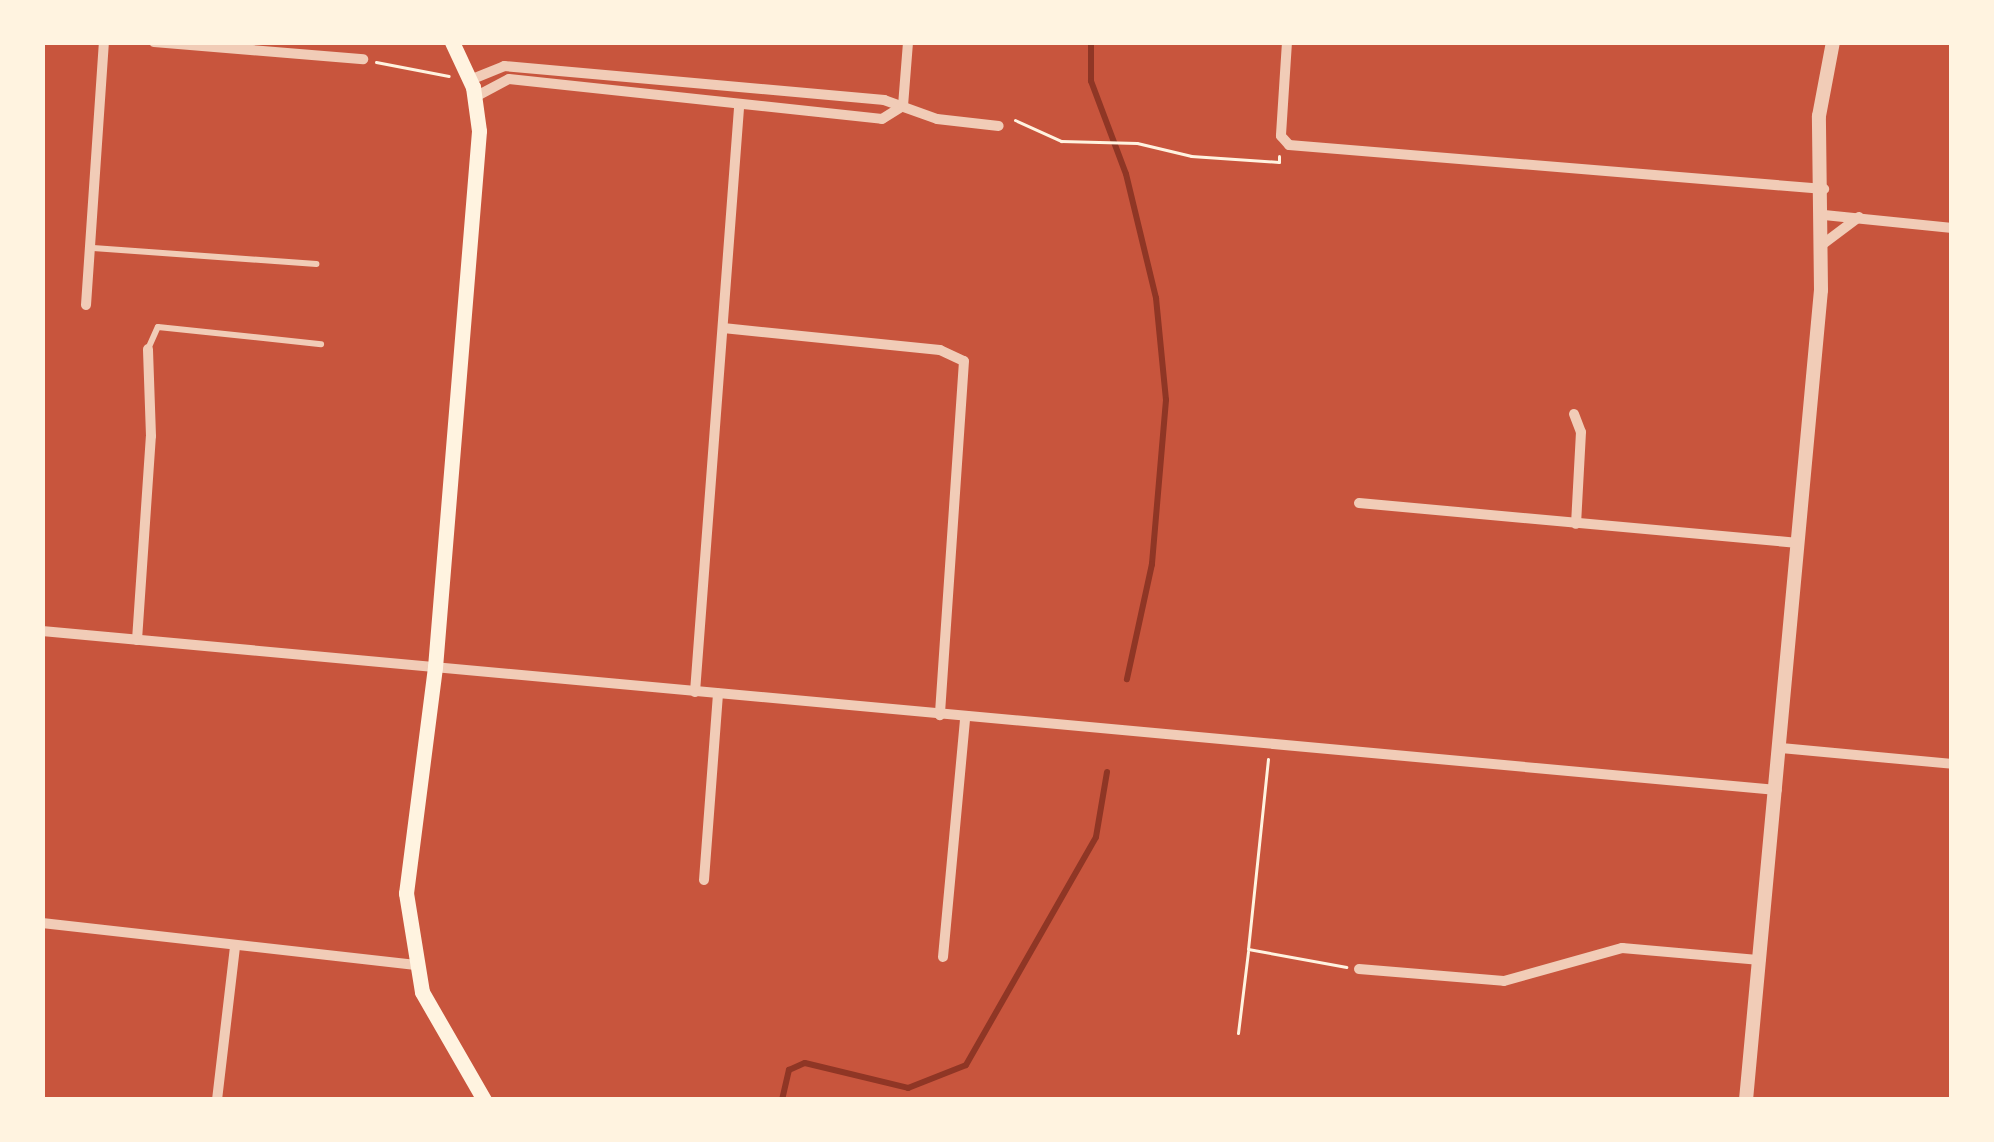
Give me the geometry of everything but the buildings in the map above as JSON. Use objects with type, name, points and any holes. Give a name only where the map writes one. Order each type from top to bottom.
[{"type":"main road","points":[[452,42],[473,88],[477,163],[435,667],[406,892],[414,965],[484,1100]]},
{"type":"street","points":[[86,305],[104,42]]},
{"type":"street","points":[[154,42],[363,59]]},
{"type":"street","points":[[903,106],[908,42]]},
{"type":"street","points":[[1287,42],[1281,136],[1289,145],[1824,189]]},
{"type":"street","points":[[1746,1100],[1823,244],[1819,116],[1833,42]]},
{"type":"street","points":[[473,88],[504,66],[903,106],[999,127]]},
{"type":"street","points":[[473,88],[509,80],[739,108],[882,119],[903,106]]},
{"type":"street","points":[[695,692],[739,108]]},
{"type":"street","points":[[1824,215],[1952,228]]},
{"type":"street","points":[[1823,244],[1859,217]]},
{"type":"street","points":[[723,328],[940,350],[964,361],[940,715]]},
{"type":"street","points":[[137,640],[151,436],[148,349]]},
{"type":"street","points":[[1574,414],[1581,432],[1576,524]]},
{"type":"street","points":[[1358,503],[1798,543]]},
{"type":"street","points":[[42,632],[1777,790]]},
{"type":"street","points":[[704,880],[718,694]]},
{"type":"street","points":[[943,957],[965,718]]},
{"type":"street","points":[[1781,748],[1952,764]]},
{"type":"street","points":[[42,923],[414,965]]},
{"type":"street","points":[[217,1100],[235,947]]},
{"type":"street","points":[[1359,969],[1504,981],[1622,948],[1760,961]]},
{"type":"lane","points":[[91,248],[316,264]]},
{"type":"lane","points":[[148,349],[158,327],[321,344]]},
{"type":"path","points":[[363,59],[473,88]]},
{"type":"path","points":[[999,127],[1023,121],[1058,140],[1126,141],[1171,155],[1279,162],[1281,136]]},
{"type":"path","points":[[1238,1033],[1269,745]]},
{"type":"path","points":[[1248,950],[1359,969]]},
{"type":"waterway","points":[[1091,42],[1091,81],[1126,174],[1156,298],[1166,400],[1152,564],[1127,679]]},
{"type":"waterway","points":[[782,1100],[789,1070],[805,1063],[908,1088],[966,1065],[1096,837],[1107,772]]}]
